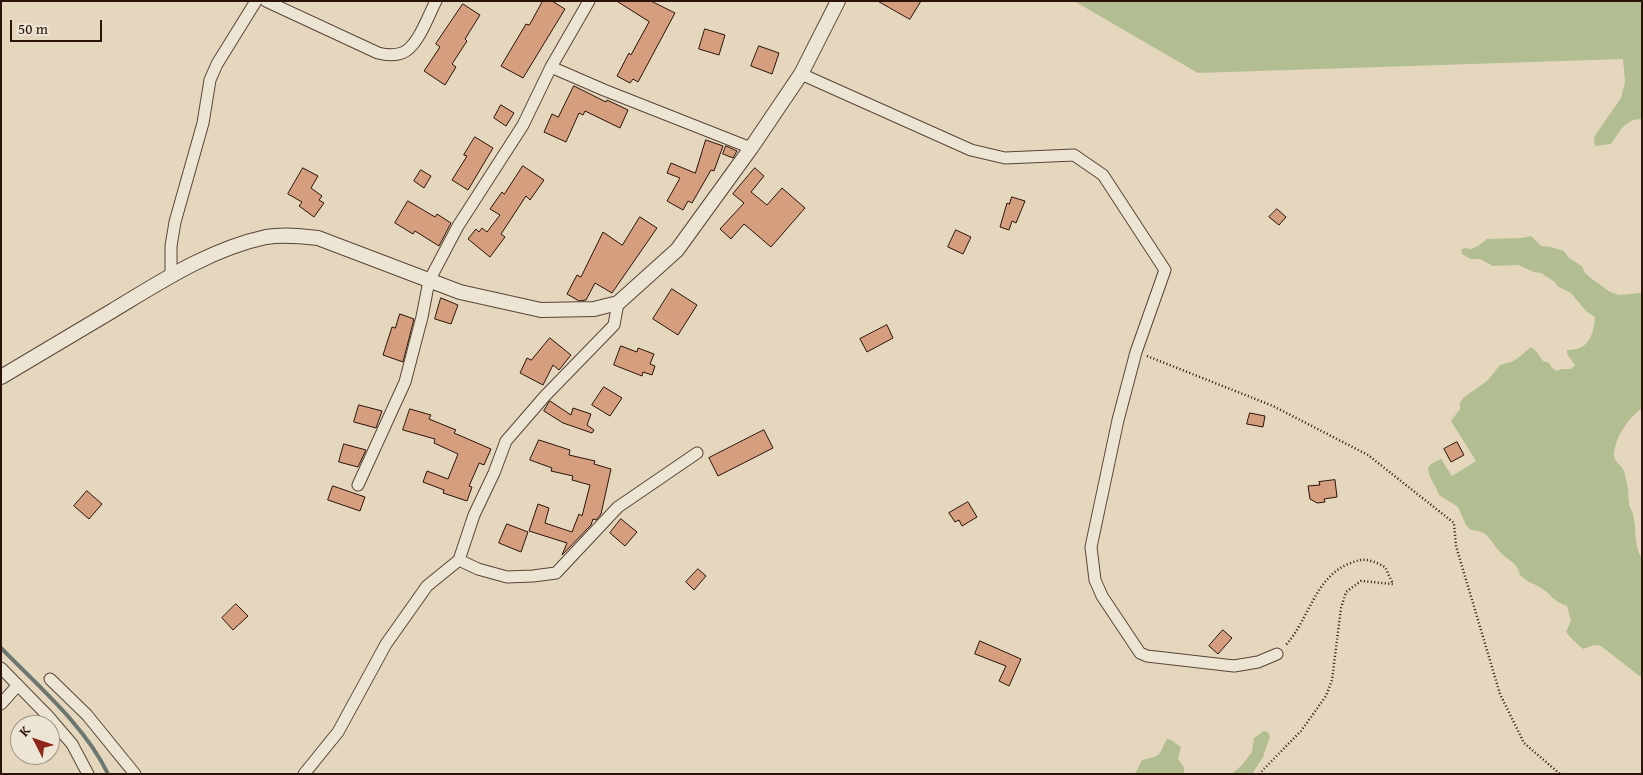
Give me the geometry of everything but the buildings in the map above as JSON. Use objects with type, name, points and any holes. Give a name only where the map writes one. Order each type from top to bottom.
[{"type":"street","points":[[171,276],[171,246],[175,222],[203,123],[210,80],[217,64],[256,1]]},
{"type":"street","points":[[266,1],[378,53],[391,55],[402,53],[409,49],[418,37],[436,1]]},
{"type":"street","points":[[1,378],[171,276],[242,243],[268,237],[294,235],[318,238],[460,292],[541,310],[594,308],[618,303],[677,250],[751,148],[801,74],[838,1]]},
{"type":"street","points":[[358,485],[405,382],[422,317],[429,281],[458,226],[523,125],[583,4]]},
{"type":"street","points":[[551,67],[751,148]]},
{"type":"street","points":[[801,74],[971,150],[1005,158],[1074,155],[1103,175],[1165,270],[1136,352],[1118,420],[1091,546],[1095,580],[1102,596],[1140,653],[1147,656],[1234,666],[1258,662],[1277,654]]},
{"type":"street","points":[[304,774],[338,732],[386,644],[427,586],[459,560],[474,515],[494,473],[506,440],[545,396],[614,325],[618,303]]},
{"type":"street","points":[[459,560],[507,577],[556,573],[618,507],[697,453]]},
{"type":"street","points":[[1,668],[48,716],[72,744],[88,774]]},
{"type":"street","points":[[50,679],[87,715],[135,774]]},
{"type":"street","points":[[1,704],[18,685]]},
{"type":"path","points":[[1136,352],[1273,406],[1368,455],[1454,523],[1456,546],[1500,694],[1524,743],[1560,774]]},
{"type":"path","points":[[1259,774],[1301,731],[1326,696],[1332,680],[1341,608],[1346,592],[1361,581],[1393,584],[1385,567],[1370,560],[1358,560],[1338,569],[1318,591],[1303,621],[1277,654]]},
{"type":"green space","points":[[1074,1],[1642,1],[1642,119],[1631,121],[1627,124],[1611,144],[1595,146],[1594,137],[1621,98],[1625,82],[1623,59],[1198,73]]},
{"type":"green space","points":[[1531,236],[1541,246],[1564,251],[1569,258],[1582,266],[1585,273],[1610,292],[1619,295],[1642,293],[1642,408],[1632,417],[1620,434],[1615,446],[1614,456],[1625,474],[1629,504],[1633,513],[1637,548],[1642,559],[1642,678],[1601,646],[1594,645],[1583,649],[1576,643],[1566,632],[1571,621],[1567,606],[1558,602],[1545,590],[1523,578],[1518,569],[1501,553],[1489,537],[1482,532],[1471,530],[1466,525],[1458,507],[1439,495],[1429,472],[1428,468],[1431,464],[1441,459],[1452,476],[1476,461],[1451,421],[1460,409],[1460,403],[1463,398],[1487,381],[1500,365],[1514,360],[1531,347],[1543,361],[1549,363],[1557,371],[1571,369],[1575,365],[1567,354],[1567,350],[1580,348],[1589,341],[1595,317],[1586,311],[1571,293],[1557,286],[1555,282],[1541,273],[1518,265],[1493,266],[1480,259],[1471,259],[1462,254],[1461,250],[1464,248],[1471,249],[1487,239]]},
{"type":"green space","points":[[1264,731],[1268,732],[1270,737],[1263,757],[1252,774],[1232,774],[1252,752],[1254,738]]},
{"type":"green space","points":[[1167,739],[1181,747],[1178,759],[1184,767],[1184,774],[1135,774],[1142,760],[1159,754]]},
{"type":"waterway","points":[[1,648],[74,723],[87,739],[108,774]]}]
